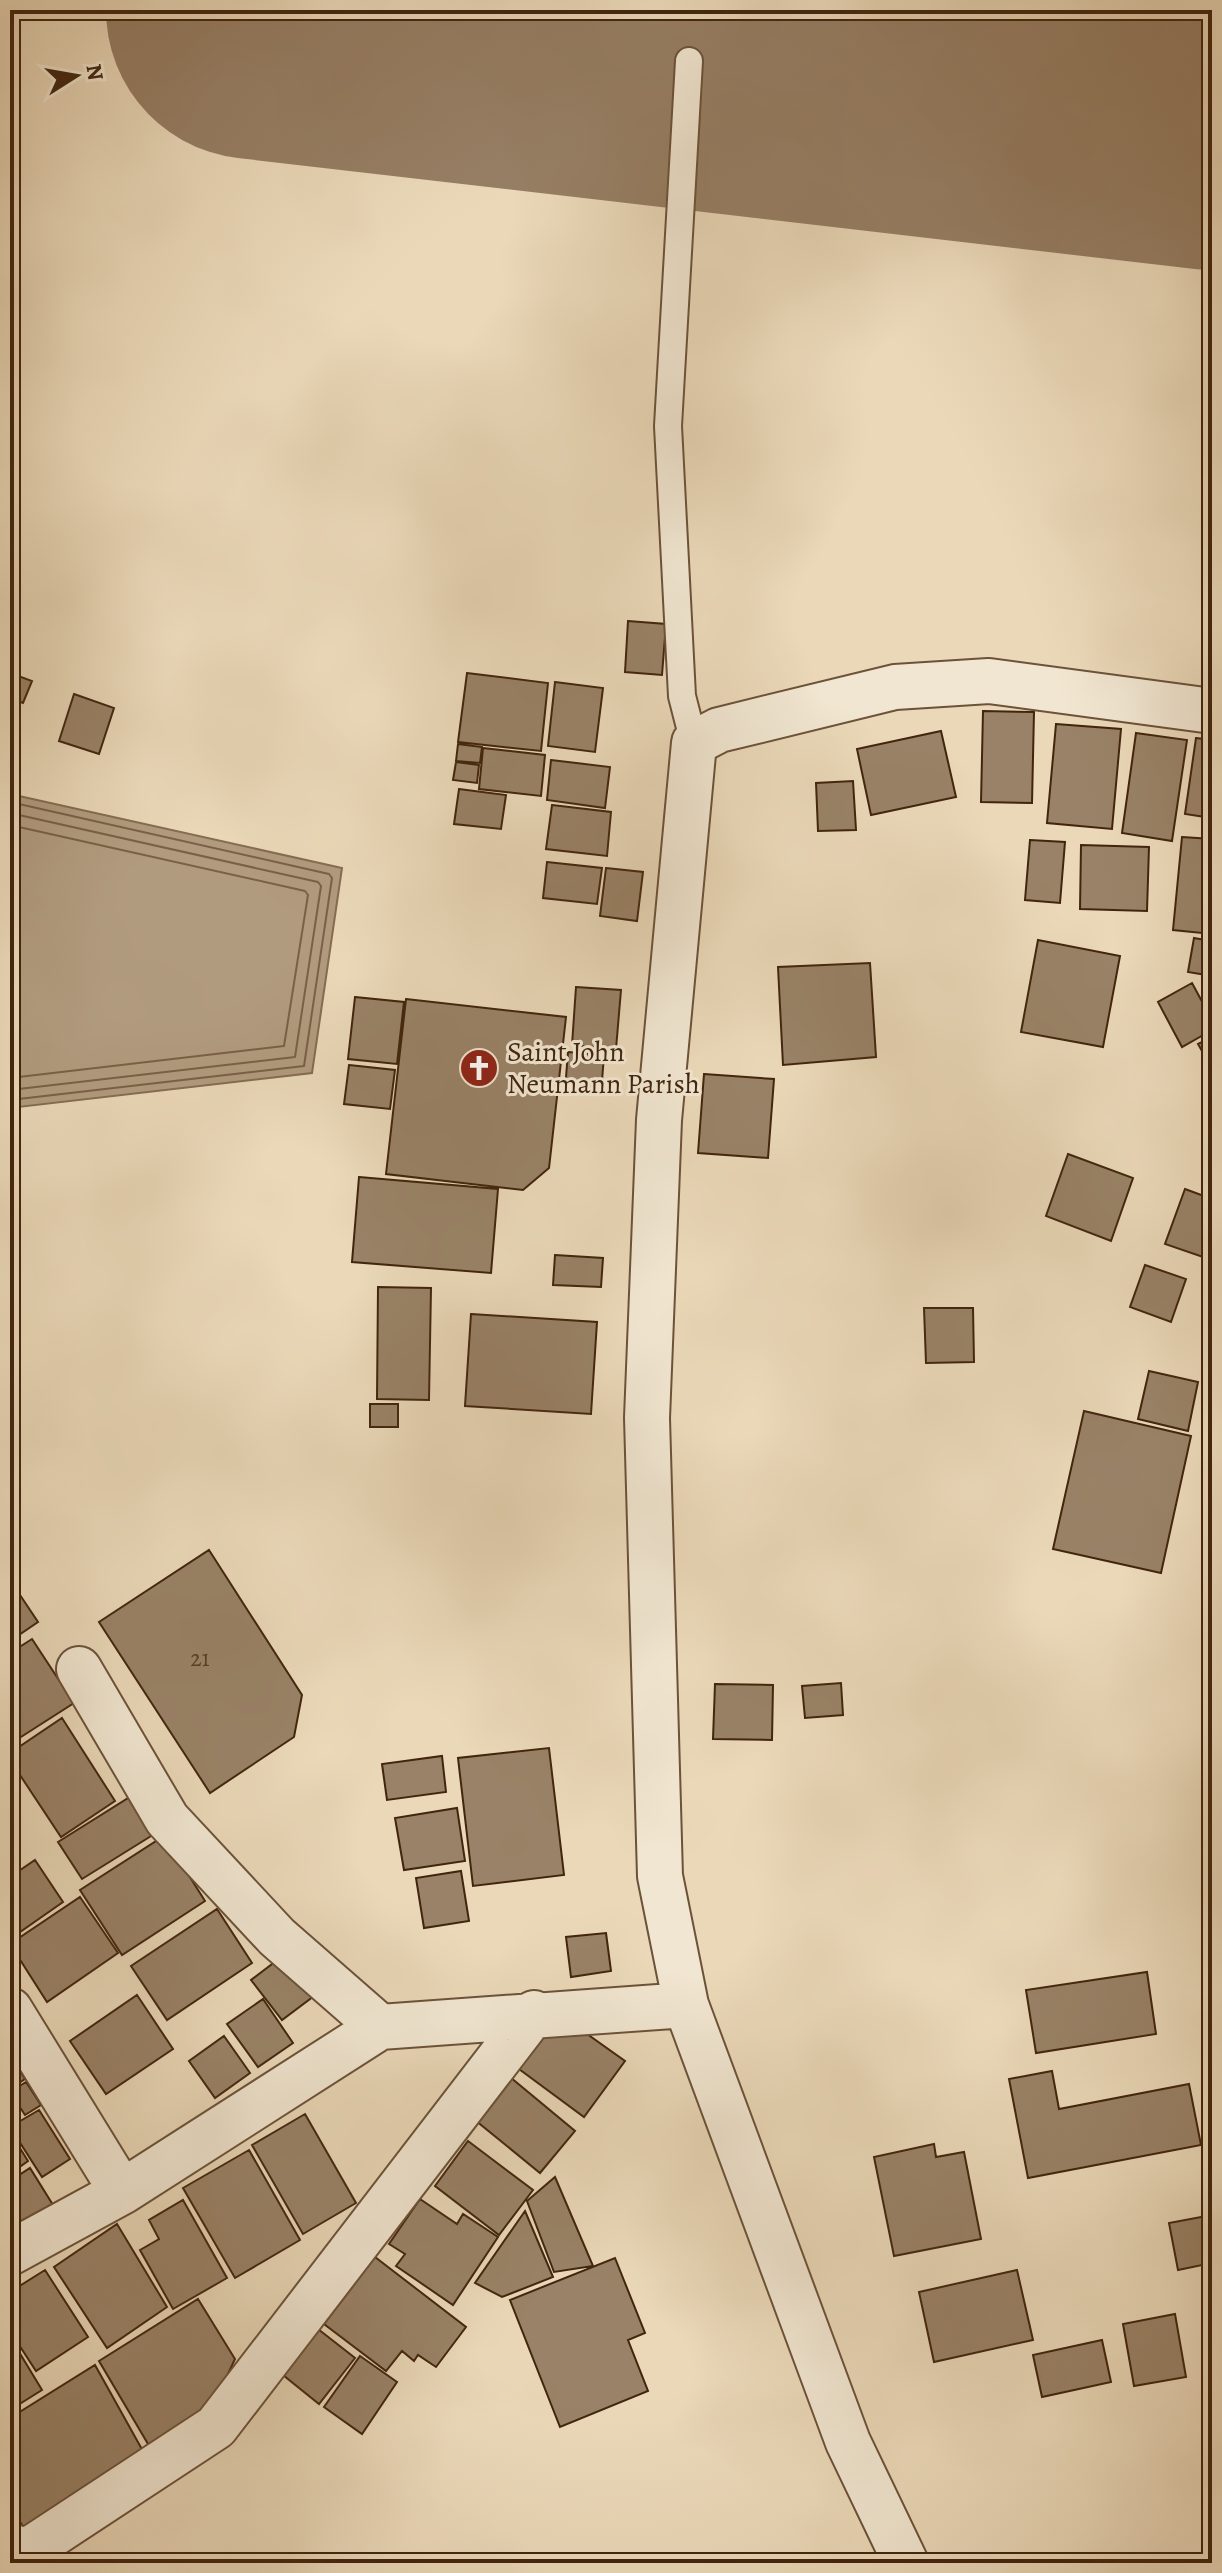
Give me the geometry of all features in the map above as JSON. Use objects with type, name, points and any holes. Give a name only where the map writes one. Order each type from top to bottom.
[{"type":"street","points":[[906,2563],[848,2442],[686,2005],[660,1876],[647,1418],[659,1120],[694,743],[719,730],[895,687],[989,681],[1212,711]]},
{"type":"street","points":[[79,1669],[167,1819],[277,1937],[380,2027]]},
{"type":"street","points":[[10,2253],[122,2192],[380,2027],[534,2013],[686,2005]]},
{"type":"street","points":[[10,2010],[122,2192]]},
{"type":"street","points":[[10,2545],[20,2552],[35,2546],[216,2427],[534,2013]]},
{"type":"lane","points":[[689,61],[668,426],[682,696],[694,743]]},
{"type":"water","points":[[10,794],[342,868],[312,1073],[10,1108]]},
{"type":"building","points":[[628,621],[666,624],[662,675],[625,672]]},
{"type":"building","points":[[10,673],[32,681],[23,703],[10,698]]},
{"type":"building","points":[[467,673],[548,683],[541,751],[458,742]]},
{"type":"building","points":[[555,682],[603,688],[595,752],[548,746]]},
{"type":"building","points":[[74,694],[114,708],[99,754],[59,741]]},
{"type":"building","points":[[983,711],[1034,712],[1032,803],[981,802]]},
{"type":"building","points":[[1056,724],[1121,729],[1112,829],[1047,823]]},
{"type":"building","points":[[941,731],[956,797],[871,815],[857,749]]},
{"type":"building","points":[[1136,733],[1187,740],[1172,841],[1122,833]]},
{"type":"building","points":[[1196,738],[1212,740],[1212,818],[1185,814]]},
{"type":"building","points":[[458,744],[482,747],[480,763],[456,761]]},
{"type":"building","points":[[483,748],[545,755],[541,796],[479,789]]},
{"type":"building","points":[[551,760],[610,767],[605,808],[547,800]]},
{"type":"building","points":[[456,762],[479,765],[477,783],[453,780]]},
{"type":"building","points":[[853,781],[856,830],[818,831],[816,783]]},
{"type":"building","points":[[459,789],[506,795],[501,829],[454,824]]},
{"type":"building","points":[[552,805],[611,812],[607,856],[546,849]]},
{"type":"building","points":[[1182,837],[1212,839],[1212,934],[1173,930]]},
{"type":"building","points":[[1030,840],[1065,842],[1060,903],[1025,900]]},
{"type":"building","points":[[1081,845],[1149,847],[1147,911],[1080,909]]},
{"type":"building","points":[[547,862],[602,868],[597,904],[543,898]]},
{"type":"building","points":[[606,868],[643,872],[637,921],[600,916]]},
{"type":"building","points":[[1194,938],[1212,941],[1212,976],[1188,972]]},
{"type":"building","points":[[1038,940],[1120,956],[1103,1047],[1021,1032]]},
{"type":"building","points":[[870,963],[876,1057],[783,1065],[778,967]]},
{"type":"building","points":[[1192,983],[1212,1020],[1212,1030],[1182,1047],[1158,1002]]},
{"type":"building","points":[[576,987],[621,990],[616,1049],[572,1045]]},
{"type":"building","points":[[355,997],[404,1002],[397,1064],[348,1059]]},
{"type":"building","name":"Saint John Neumann Parish","points":[[406,999],[566,1017],[549,1168],[523,1190],[386,1174]]},
{"type":"building","points":[[1212,1037],[1212,1069],[1198,1044]]},
{"type":"building","points":[[568,1052],[604,1055],[601,1094],[565,1090]]},
{"type":"building","points":[[349,1065],[395,1070],[390,1109],[344,1104]]},
{"type":"building","points":[[704,1074],[774,1079],[768,1158],[698,1153]]},
{"type":"building","points":[[1068,1154],[1133,1178],[1111,1241],[1046,1216]]},
{"type":"building","points":[[359,1177],[498,1189],[491,1273],[352,1262]]},
{"type":"building","points":[[1185,1189],[1212,1199],[1212,1232],[1203,1257],[1165,1244]]},
{"type":"building","points":[[555,1255],[603,1258],[601,1287],[553,1285]]},
{"type":"building","points":[[1145,1265],[1186,1279],[1171,1322],[1130,1307]]},
{"type":"building","points":[[378,1287],[431,1288],[429,1400],[377,1399]]},
{"type":"building","points":[[924,1308],[973,1308],[974,1362],[926,1363]]},
{"type":"building","points":[[471,1314],[597,1322],[591,1414],[465,1406]]},
{"type":"building","points":[[1149,1371],[1198,1382],[1188,1431],[1138,1419]]},
{"type":"building","points":[[370,1404],[398,1404],[398,1427],[370,1427]]},
{"type":"building","points":[[1084,1411],[1191,1436],[1161,1573],[1053,1549]]},
{"type":"building","points":[[209,1550],[302,1695],[294,1737],[210,1793],[99,1622]]},
{"type":"building","points":[[10,1580],[38,1622],[10,1641]]},
{"type":"building","points":[[32,1639],[74,1703],[10,1744],[10,1653]]},
{"type":"building","points":[[841,1683],[843,1715],[805,1718],[802,1686]]},
{"type":"building","points":[[715,1684],[773,1685],[772,1740],[713,1739]]},
{"type":"building","points":[[62,1718],[115,1801],[61,1837],[10,1760],[10,1753]]},
{"type":"building","points":[[549,1748],[564,1875],[473,1886],[458,1758]]},
{"type":"building","points":[[442,1756],[446,1792],[387,1800],[382,1764]]},
{"type":"building","points":[[141,1790],[164,1828],[82,1879],[58,1842]]},
{"type":"building","points":[[457,1808],[465,1861],[404,1870],[395,1818]]},
{"type":"building","points":[[164,1836],[205,1901],[122,1955],[80,1890]]},
{"type":"building","points":[[35,1860],[63,1902],[10,1939],[10,1877]]},
{"type":"building","points":[[461,1871],[469,1921],[424,1928],[416,1878]]},
{"type":"building","points":[[80,1897],[118,1953],[47,2002],[10,1944]]},
{"type":"building","points":[[217,1909],[252,1963],[167,2020],[131,1966]]},
{"type":"building","points":[[606,1933],[611,1971],[571,1977],[566,1937]]},
{"type":"building","points":[[284,1955],[314,1996],[282,2020],[251,1980]]},
{"type":"building","points":[[1147,1972],[1156,2034],[1036,2053],[1026,1990]]},
{"type":"building","points":[[137,1995],[173,2049],[106,2094],[70,2041]]},
{"type":"building","points":[[263,1999],[293,2043],[258,2067],[227,2024]]},
{"type":"building","points":[[552,2023],[573,2024],[625,2061],[584,2117],[519,2069]]},
{"type":"building","points":[[224,2036],[250,2073],[215,2098],[189,2061]]},
{"type":"building","points":[[10,2054],[25,2079],[10,2089]]},
{"type":"building","points":[[1052,2071],[1059,2109],[1189,2084],[1201,2145],[1028,2178],[1009,2079]]},
{"type":"building","points":[[510,2077],[575,2131],[540,2173],[475,2120]]},
{"type":"building","points":[[26,2082],[41,2105],[25,2115],[10,2092]]},
{"type":"building","points":[[39,2110],[70,2159],[42,2177],[10,2127]]},
{"type":"building","points":[[305,2114],[356,2203],[303,2234],[252,2145]]},
{"type":"building","points":[[11,2134],[28,2161],[14,2171],[10,2165]]},
{"type":"building","points":[[468,2141],[533,2190],[499,2235],[435,2186]]},
{"type":"building","points":[[934,2144],[936,2157],[964,2152],[981,2239],[894,2256],[874,2157]]},
{"type":"building","points":[[249,2150],[300,2240],[235,2278],[183,2188]]},
{"type":"building","points":[[10,2167],[16,2177],[30,2168],[53,2205],[10,2232]]},
{"type":"building","points":[[555,2177],[593,2266],[554,2272],[527,2201]]},
{"type":"building","points":[[420,2199],[457,2224],[463,2214],[498,2237],[453,2305],[396,2266],[405,2254],[389,2244]]},
{"type":"building","points":[[183,2200],[227,2278],[173,2309],[140,2250],[159,2239],[149,2220]]},
{"type":"building","points":[[525,2211],[553,2277],[502,2297],[475,2283]]},
{"type":"building","points":[[1212,2215],[1212,2263],[1178,2270],[1169,2223]]},
{"type":"building","points":[[117,2224],[167,2307],[107,2348],[54,2267]]},
{"type":"building","points":[[375,2257],[466,2327],[436,2367],[418,2355],[414,2361],[402,2351],[386,2371],[324,2324]]},
{"type":"building","points":[[615,2258],[645,2333],[628,2340],[648,2391],[560,2427],[510,2300]]},
{"type":"building","points":[[45,2270],[88,2337],[36,2371],[10,2331],[10,2292]]},
{"type":"building","points":[[1017,2270],[1033,2340],[934,2362],[919,2292]]},
{"type":"building","points":[[198,2299],[235,2359],[213,2406],[151,2449],[99,2361]]},
{"type":"building","points":[[1175,2314],[1186,2377],[1134,2386],[1123,2324]]},
{"type":"building","points":[[318,2329],[355,2358],[319,2404],[283,2375]]},
{"type":"building","points":[[10,2337],[42,2390],[10,2410]]},
{"type":"building","points":[[1102,2340],[1111,2382],[1042,2397],[1033,2355]]},
{"type":"building","points":[[360,2356],[397,2382],[362,2434],[324,2407]]},
{"type":"building","points":[[95,2365],[144,2453],[25,2529],[10,2508],[10,2418]]},
{"type":"runway","points":[[255,10],[1212,121]]},
{"type":"place","name":"Saint John Neumann Parish","points":[[479,1068]]}]
